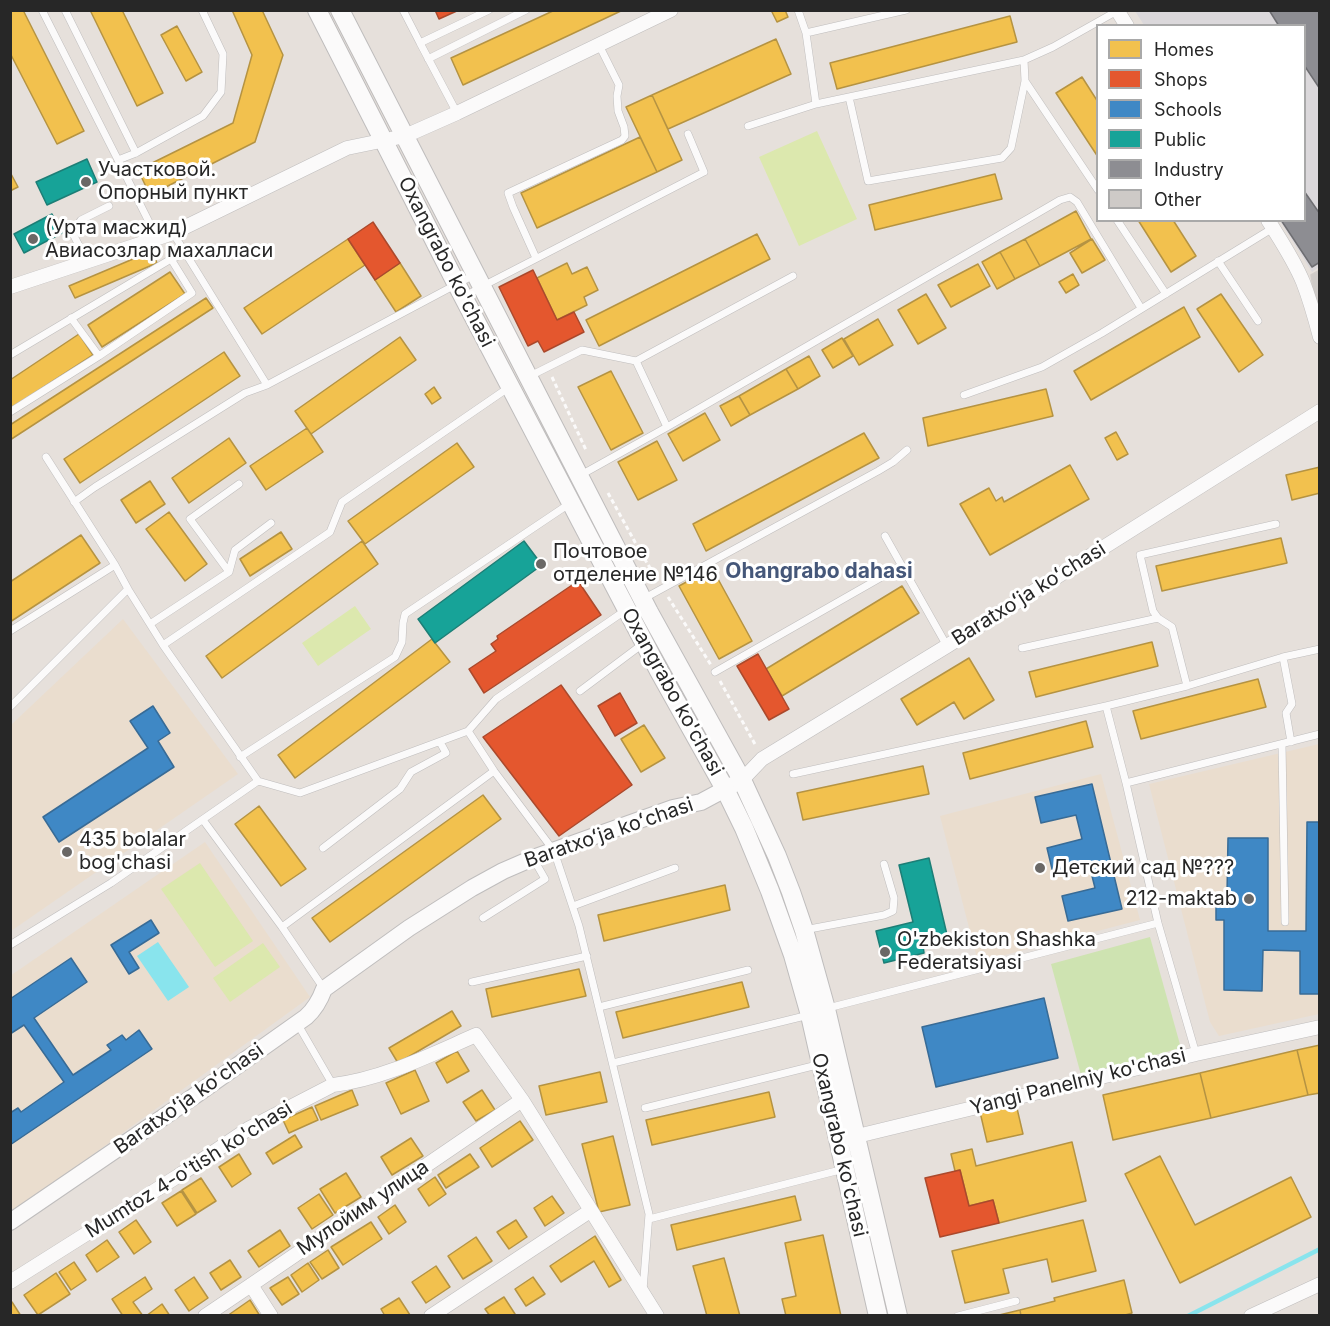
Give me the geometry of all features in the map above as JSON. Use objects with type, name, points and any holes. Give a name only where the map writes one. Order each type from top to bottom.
[{"type":"main road","name":"Oxangrabo ko'chasi","points":[[317,10],[460,291],[644,643],[725,789],[744,828],[793,955],[818,1012],[821,1064],[847,1138],[844,1169],[878,1316]]},
{"type":"main road","name":"Oxangrabo ko'chasi","points":[[340,10],[528,377],[587,472],[643,599],[742,780],[781,865],[804,930],[818,1012],[847,1138],[898,1316]]},
{"type":"street","points":[[10,287],[173,233],[347,148],[405,136],[671,10]]},
{"type":"street","points":[[1117,11],[1126,24]]},
{"type":"street","points":[[1270,224],[1289,254],[1303,283],[1320,337]]},
{"type":"street","name":"Baratxoʻja koʻchasi","points":[[10,1222],[297,1023],[313,1010],[324,989],[436,911],[502,871],[673,808],[700,801],[742,780],[762,759],[947,646],[1320,411]]},
{"type":"street","points":[[627,610],[643,599]]},
{"type":"street","name":"Yangi Panelniy ko'chasi","points":[[847,1138],[1196,1054],[1320,1027]]},
{"type":"street","name":"Mumtoz 4-o'tish ko'chasi","points":[[10,1282],[248,1129],[333,1085],[398,1069],[476,1035],[522,1100]]},
{"type":"street","points":[[522,1100],[657,1316]]},
{"type":"street","name":"Мулойим улица","points":[[204,1316],[522,1100]]},
{"type":"street","points":[[431,1316],[590,1211]]},
{"type":"street","points":[[1251,1316],[1320,1284]]},
{"type":"street","points":[[251,1285],[271,1316]]},
{"type":"lane","points":[[42,10],[157,238]]},
{"type":"lane","points":[[65,10],[136,153]]},
{"type":"lane","points":[[118,160],[136,153],[203,116],[221,92],[223,54],[202,10]]},
{"type":"lane","points":[[403,10],[457,113]]},
{"type":"lane","points":[[428,59],[526,10]]},
{"type":"lane","points":[[798,10],[806,33],[816,104]]},
{"type":"lane","points":[[806,33],[906,10]]},
{"type":"lane","points":[[420,43],[485,11]]},
{"type":"lane","points":[[748,126],[816,104],[1024,60],[1053,47],[1117,11]]},
{"type":"lane","points":[[536,258],[508,193],[622,140],[625,136],[618,111],[619,85],[599,45]]},
{"type":"lane","points":[[849,97],[868,181],[1002,158],[1011,148],[1025,81],[1024,60]]},
{"type":"lane","points":[[1025,81],[1096,187]]},
{"type":"lane","points":[[74,502],[246,393],[267,385],[478,281],[536,258],[704,172],[688,134]]},
{"type":"lane","points":[[587,472],[1070,196],[1077,202],[1141,308]]},
{"type":"lane","points":[[87,261],[72,232],[81,220],[109,206]]},
{"type":"lane","points":[[1119,222],[1166,294]]},
{"type":"lane","points":[[964,394],[1042,367],[1166,294],[1270,224]]},
{"type":"lane","points":[[173,233],[267,385]]},
{"type":"lane","points":[[10,355],[186,253]]},
{"type":"lane","points":[[10,412],[99,356],[192,293],[171,260]]},
{"type":"lane","points":[[1218,261],[1258,321]]},
{"type":"lane","points":[[528,377],[582,350],[636,361],[793,276]]},
{"type":"lane","points":[[460,291],[478,281]]},
{"type":"lane","points":[[71,318],[99,356]]},
{"type":"lane","points":[[636,361],[667,427]]},
{"type":"lane","points":[[163,645],[330,532],[342,502],[511,387]]},
{"type":"lane","points":[[643,599],[878,471],[908,450]]},
{"type":"lane","points":[[46,458],[116,565],[128,589],[163,645],[258,781],[300,793],[468,731],[496,699],[627,610]]},
{"type":"lane","points":[[229,572],[190,519],[239,484]]},
{"type":"lane","points":[[240,757],[395,657],[402,642],[402,623],[405,614],[571,503]]},
{"type":"lane","points":[[150,624],[229,572],[235,550],[271,523]]},
{"type":"lane","points":[[1187,686],[1172,627],[1158,618],[1153,611],[1140,555],[1276,524]]},
{"type":"lane","points":[[885,536],[947,646]]},
{"type":"lane","points":[[10,631],[116,565]]},
{"type":"lane","points":[[715,672],[901,566]]},
{"type":"lane","points":[[10,707],[128,589]]},
{"type":"lane","points":[[1022,648],[1158,618]]},
{"type":"lane","points":[[580,691],[644,643]]},
{"type":"lane","points":[[793,774],[1106,706],[1320,649]]},
{"type":"lane","points":[[1283,657],[1292,704],[1286,713],[1291,742]]},
{"type":"lane","points":[[1106,706],[1158,923],[1196,1054]]},
{"type":"lane","points":[[468,731],[494,771],[554,851],[573,906],[649,1214],[643,1292]]},
{"type":"lane","points":[[1126,783],[1320,734]]},
{"type":"lane","points":[[323,848],[400,789],[411,772],[446,753],[440,742]]},
{"type":"lane","points":[[1282,744],[1285,922]]},
{"type":"lane","points":[[282,927],[494,771]]},
{"type":"lane","points":[[10,945],[111,883],[258,781]]},
{"type":"lane","points":[[203,820],[282,927],[324,989]]},
{"type":"lane","points":[[483,918],[545,879],[533,858]]},
{"type":"lane","points":[[804,930],[884,915],[893,911],[894,898],[884,864]]},
{"type":"lane","points":[[573,906],[675,868]]},
{"type":"lane","points":[[613,1063],[1158,923]]},
{"type":"lane","points":[[472,982],[587,956]]},
{"type":"lane","points":[[599,1007],[748,970]]},
{"type":"lane","points":[[297,1023],[333,1085]]},
{"type":"lane","points":[[645,1108],[821,1064]]},
{"type":"lane","points":[[649,1219],[844,1169]]},
{"type":"lane","points":[[958,1316],[1016,1301]]},
{"type":"path","points":[[548,369],[587,472],[641,553],[715,672],[762,759]]},
{"type":"shaded area","points":[[1135,11],[1319,11],[1319,267],[1312,272],[1281,222],[1306,222],[1306,24],[1143,24]]},
{"type":"shaded area","name":"435 bolalar bog'chasi","points":[[123,619],[238,774],[11,931],[11,725]]},
{"type":"shaded area","name":"212-maktab","points":[[1319,744],[1319,1014],[1219,1036],[1210,1022],[1149,784]]},
{"type":"shaded area","name":"Детский сад №???","points":[[1101,774],[1140,920],[978,962],[940,816]]},
{"type":"shaded area","points":[[205,842],[310,997],[15,1211],[10,1206],[10,976]]},
{"type":"green space","points":[[817,131],[857,219],[799,246],[759,157]]},
{"type":"green space","points":[[355,606],[371,629],[318,666],[302,643]]},
{"type":"green space","points":[[200,863],[253,941],[215,967],[161,889]]},
{"type":"green space","points":[[1150,937],[1181,1048],[1081,1075],[1051,964]]},
{"type":"green space","points":[[263,943],[280,967],[230,1002],[213,978]]},
{"type":"water","points":[[158,942],[189,987],[168,1001],[137,956]]},
{"type":"building: Homes","points":[[23,10],[84,131],[57,144],[10,53],[10,12]]},
{"type":"building: Homes","points":[[90,10],[122,10],[163,93],[137,106]]},
{"type":"building: Homes","points":[[232,10],[262,10],[283,55],[255,142],[150,195],[138,170],[233,123],[252,55]]},
{"type":"building: Homes","points":[[555,10],[623,10],[463,85],[451,58]]},
{"type":"building: Homes","points":[[771,10],[785,10],[788,17],[777,22]]},
{"type":"building: Homes","points":[[1010,16],[1017,42],[837,89],[830,63]]},
{"type":"building: Homes","points":[[177,26],[202,72],[186,81],[161,35]]},
{"type":"building: Homes","points":[[776,39],[791,74],[668,129],[652,95]]},
{"type":"building: Homes","points":[[1082,77],[1096,99],[1096,154],[1056,93]]},
{"type":"building: Homes","points":[[652,95],[682,160],[657,172],[626,107]]},
{"type":"building: Homes","points":[[640,137],[657,172],[537,228],[521,193]]},
{"type":"building: Homes","points":[[10,172],[18,187],[10,191]]},
{"type":"building: Homes","points":[[995,174],[1002,199],[875,230],[869,205]]},
{"type":"building: Homes","points":[[1076,211],[1091,239],[1040,266],[1025,239]]},
{"type":"building: Homes","points":[[1139,222],[1174,222],[1196,256],[1171,272]]},
{"type":"building: Homes","points":[[757,234],[770,259],[599,346],[586,320]]},
{"type":"building: Homes","points":[[348,239],[365,265],[262,334],[244,308]]},
{"type":"building: Homes","points":[[1025,239],[1040,266],[1015,279],[1000,252]]},
{"type":"building: Homes","points":[[1092,239],[1105,260],[1082,273],[1070,253]]},
{"type":"building: Homes","points":[[152,251],[157,263],[75,298],[69,286]]},
{"type":"building: Homes","points":[[1000,252],[1015,279],[997,289],[982,262]]},
{"type":"building: Homes","points":[[400,263],[421,296],[396,312],[375,280]]},
{"type":"building: Homes","points":[[567,263],[572,274],[587,267],[598,290],[584,297],[587,305],[557,320],[537,278]]},
{"type":"building: Homes","points":[[978,264],[990,286],[951,307],[938,285]]},
{"type":"building: Homes","points":[[170,272],[185,294],[102,347],[88,325]]},
{"type":"building: Homes","points":[[1073,274],[1079,285],[1066,293],[1059,282]]},
{"type":"building: Homes","points":[[926,294],[946,328],[918,344],[898,310]]},
{"type":"building: Homes","points":[[1221,294],[1263,355],[1239,372],[1197,309]]},
{"type":"building: Homes","points":[[206,298],[213,308],[10,440],[10,425]]},
{"type":"building: Homes","points":[[1184,307],[1200,337],[1091,400],[1074,371]]},
{"type":"building: Homes","points":[[878,319],[893,345],[859,365],[844,339]]},
{"type":"building: Homes","points":[[79,334],[93,355],[10,409],[10,380]]},
{"type":"building: Homes","points":[[400,337],[416,360],[311,434],[295,411]]},
{"type":"building: Homes","points":[[842,338],[853,356],[833,368],[822,350]]},
{"type":"building: Homes","points":[[224,352],[240,376],[80,483],[64,459]]},
{"type":"building: Homes","points":[[809,356],[820,376],[798,389],[786,369]]},
{"type":"building: Homes","points":[[786,369],[798,389],[750,415],[739,396]]},
{"type":"building: Homes","points":[[611,371],[643,433],[611,450],[578,387]]},
{"type":"building: Homes","points":[[434,387],[441,398],[432,404],[425,394]]},
{"type":"building: Homes","points":[[1046,389],[1053,416],[928,446],[923,418]]},
{"type":"building: Homes","points":[[739,396],[750,415],[731,426],[720,406]]},
{"type":"building: Homes","points":[[705,413],[720,440],[683,461],[668,434]]},
{"type":"building: Homes","points":[[307,428],[323,452],[266,490],[250,466]]},
{"type":"building: Homes","points":[[1116,432],[1128,454],[1117,460],[1105,438]]},
{"type":"building: Homes","points":[[864,433],[879,458],[706,551],[693,524]]},
{"type":"building: Homes","points":[[229,438],[246,463],[189,503],[172,478]]},
{"type":"building: Homes","points":[[657,441],[677,480],[638,500],[618,462]]},
{"type":"building: Homes","points":[[457,443],[474,467],[365,544],[348,521]]},
{"type":"building: Homes","points":[[1070,465],[1089,499],[990,555],[960,504],[989,488],[996,501],[1002,497],[1004,502]]},
{"type":"building: Homes","points":[[1320,467],[1320,493],[1292,500],[1286,475]]},
{"type":"building: Homes","points":[[150,481],[165,504],[136,523],[121,500]]},
{"type":"building: Homes","points":[[169,512],[207,564],[185,581],[146,529]]},
{"type":"building: Homes","points":[[281,532],[292,549],[250,576],[240,559]]},
{"type":"building: Homes","points":[[81,535],[100,563],[10,622],[10,582]]},
{"type":"building: Homes","points":[[1281,538],[1287,563],[1162,591],[1156,566]]},
{"type":"building: Homes","points":[[362,541],[378,564],[222,678],[206,656]]},
{"type":"building: Homes","points":[[712,568],[752,641],[719,659],[679,586]]},
{"type":"building: Homes","points":[[902,586],[919,613],[782,696],[766,669]]},
{"type":"building: Homes","points":[[432,639],[450,662],[295,778],[278,755]]},
{"type":"building: Homes","points":[[1152,642],[1158,666],[1036,697],[1029,672]]},
{"type":"building: Homes","points":[[969,658],[994,700],[964,719],[954,702],[917,725],[901,699]]},
{"type":"building: Homes","points":[[1258,679],[1266,707],[1141,739],[1133,711]]},
{"type":"building: Homes","points":[[1086,721],[1093,747],[970,779],[963,753]]},
{"type":"building: Homes","points":[[644,725],[665,758],[641,772],[621,739]]},
{"type":"building: Homes","points":[[923,766],[929,794],[803,820],[797,793]]},
{"type":"building: Homes","points":[[483,795],[501,819],[330,942],[312,918]]},
{"type":"building: Homes","points":[[259,806],[306,869],[281,886],[235,824]]},
{"type":"building: Homes","points":[[725,885],[730,910],[604,941],[598,915]]},
{"type":"building: Homes","points":[[579,969],[586,996],[492,1017],[486,989]]},
{"type":"building: Homes","points":[[742,982],[749,1007],[623,1038],[616,1012]]},
{"type":"building: Homes","points":[[452,1011],[461,1026],[398,1063],[389,1048]]},
{"type":"building: Homes","points":[[1320,1045],[1320,1093],[1308,1095],[1297,1050]]},
{"type":"building: Homes","points":[[1297,1050],[1308,1095],[1211,1118],[1200,1073]]},
{"type":"building: Homes","points":[[457,1051],[469,1071],[447,1083],[436,1063]]},
{"type":"building: Homes","points":[[415,1070],[429,1101],[401,1114],[386,1083]]},
{"type":"building: Homes","points":[[600,1072],[607,1102],[546,1115],[539,1086]]},
{"type":"building: Homes","points":[[1200,1073],[1211,1118],[1113,1140],[1103,1095]]},
{"type":"building: Homes","points":[[352,1090],[358,1105],[321,1120],[315,1106]]},
{"type":"building: Homes","points":[[482,1090],[495,1110],[476,1121],[463,1102]]},
{"type":"building: Homes","points":[[769,1092],[775,1117],[652,1145],[646,1120]]},
{"type":"building: Homes","points":[[1016,1104],[1023,1134],[987,1142],[980,1112]]},
{"type":"building: Homes","points":[[312,1107],[318,1120],[289,1133],[283,1120]]},
{"type":"building: Homes","points":[[520,1121],[533,1140],[492,1167],[480,1148]]},
{"type":"building: Homes","points":[[295,1135],[302,1147],[273,1164],[266,1153]]},
{"type":"building: Homes","points":[[613,1136],[630,1205],[599,1212],[582,1144]]},
{"type":"building: Homes","points":[[411,1138],[423,1156],[392,1175],[381,1157]]},
{"type":"building: Homes","points":[[1072,1142],[1086,1201],[999,1223],[993,1200],[969,1206],[960,1170],[955,1171],[951,1154],[972,1149],[976,1166]]},
{"type":"building: Homes","points":[[239,1154],[251,1174],[232,1187],[219,1167]]},
{"type":"building: Homes","points":[[470,1154],[479,1167],[446,1188],[438,1175]]},
{"type":"building: Homes","points":[[1160,1156],[1195,1225],[1291,1177],[1311,1217],[1180,1283],[1125,1174]]},
{"type":"building: Homes","points":[[346,1173],[361,1197],[335,1213],[320,1189]]},
{"type":"building: Homes","points":[[435,1177],[446,1194],[429,1206],[418,1189]]},
{"type":"building: Homes","points":[[201,1178],[216,1201],[197,1213],[182,1190]]},
{"type":"building: Homes","points":[[181,1191],[196,1214],[177,1226],[162,1203]]},
{"type":"building: Homes","points":[[319,1194],[333,1215],[312,1229],[298,1208]]},
{"type":"building: Homes","points":[[552,1196],[564,1213],[545,1226],[534,1208]]},
{"type":"building: Homes","points":[[795,1196],[801,1220],[677,1250],[671,1225]]},
{"type":"building: Homes","points":[[395,1205],[406,1222],[389,1234],[378,1217]]},
{"type":"building: Homes","points":[[136,1220],[151,1242],[134,1254],[119,1232]]},
{"type":"building: Homes","points":[[516,1220],[527,1237],[509,1249],[497,1232]]},
{"type":"building: Homes","points":[[1083,1220],[1096,1271],[1052,1282],[1047,1259],[1003,1269],[1009,1293],[965,1303],[952,1251]]},
{"type":"building: Homes","points":[[371,1222],[382,1239],[343,1265],[331,1247]]},
{"type":"building: Homes","points":[[280,1230],[290,1246],[259,1267],[248,1251]]},
{"type":"building: Homes","points":[[823,1235],[841,1316],[786,1316],[782,1299],[796,1296],[785,1243]]},
{"type":"building: Homes","points":[[595,1236],[621,1280],[609,1287],[594,1261],[561,1282],[550,1266]]},
{"type":"building: Homes","points":[[476,1237],[492,1261],[463,1279],[448,1256]]},
{"type":"building: Homes","points":[[107,1240],[119,1257],[97,1272],[86,1255]]},
{"type":"building: Homes","points":[[328,1250],[339,1268],[322,1279],[310,1262]]},
{"type":"building: Homes","points":[[724,1258],[740,1316],[707,1316],[693,1266]]},
{"type":"building: Homes","points":[[230,1260],[241,1277],[221,1290],[210,1273]]},
{"type":"building: Homes","points":[[74,1262],[86,1280],[71,1290],[59,1272]]},
{"type":"building: Homes","points":[[308,1263],[319,1280],[302,1292],[291,1275]]},
{"type":"building: Homes","points":[[436,1266],[450,1287],[426,1303],[412,1282]]},
{"type":"building: Homes","points":[[56,1273],[70,1294],[38,1315],[24,1295]]},
{"type":"building: Homes","points":[[145,1277],[152,1289],[133,1302],[143,1316],[123,1316],[112,1299]]},
{"type":"building: Homes","points":[[194,1277],[208,1298],[189,1311],[175,1290]]},
{"type":"building: Homes","points":[[288,1277],[299,1294],[282,1305],[270,1288]]},
{"type":"building: Homes","points":[[533,1277],[545,1294],[526,1306],[515,1289]]},
{"type":"building: Homes","points":[[1124,1280],[1132,1313],[1122,1316],[1021,1316],[1020,1310],[1055,1301],[1054,1298]]},
{"type":"building: Homes","points":[[504,1297],[515,1314],[513,1316],[490,1316],[485,1309]]},
{"type":"building: Homes","points":[[399,1298],[410,1315],[385,1316],[381,1309]]},
{"type":"building: Homes","points":[[250,1300],[260,1316],[227,1316]]},
{"type":"building: Homes","points":[[12,1302],[21,1316],[10,1316],[10,1303]]},
{"type":"building: Homes","points":[[162,1304],[170,1316],[146,1316]]},
{"type":"building: Homes","points":[[1020,1310],[1021,1316],[995,1316]]},
{"type":"building: Shops","points":[[435,10],[459,10],[439,19]]},
{"type":"building: Shops","points":[[373,222],[400,263],[375,280],[348,239]]},
{"type":"building: Shops","points":[[533,270],[557,320],[574,312],[584,332],[544,352],[538,341],[528,346],[499,287]]},
{"type":"building: Shops","points":[[578,581],[601,615],[484,693],[469,669],[496,651],[491,644],[498,639],[497,636]]},
{"type":"building: Shops","points":[[758,654],[789,709],[769,720],[737,666]]},
{"type":"building: Shops","points":[[561,685],[632,785],[559,836],[483,737]]},
{"type":"building: Shops","points":[[620,693],[637,723],[615,736],[598,706]]},
{"type":"building: Shops","points":[[960,1170],[969,1206],[993,1200],[999,1223],[940,1237],[925,1178]]},
{"type":"building: Schools","points":[[153,706],[170,733],[158,741],[174,767],[59,842],[43,817],[148,748],[130,721]]},
{"type":"building: Schools","points":[[1092,784],[1122,909],[1068,921],[1062,896],[1095,888],[1089,864],[1053,873],[1047,848],[1082,839],[1076,815],[1041,823],[1035,797]]},
{"type":"building: Schools","points":[[1307,822],[1320,822],[1320,994],[1300,994],[1300,951],[1263,950],[1262,991],[1224,990],[1224,920],[1216,920],[1216,894],[1227,894],[1228,838],[1268,838],[1268,931],[1306,931]]},
{"type":"building: Schools","points":[[151,920],[159,933],[129,952],[139,968],[129,974],[111,945]]},
{"type":"building: Schools","points":[[71,958],[87,982],[34,1018],[73,1075],[111,1050],[107,1045],[122,1035],[126,1040],[139,1030],[152,1049],[10,1145],[10,1113],[18,1108],[21,1112],[64,1082],[24,1025],[10,1034],[10,999]]},
{"type":"building: Schools","points":[[1044,998],[1058,1058],[936,1087],[922,1027]]},
{"type":"building: Public","points":[[87,159],[97,182],[47,205],[36,182]]},
{"type":"building: Public","points":[[52,214],[62,233],[24,253],[14,234]]},
{"type":"building: Public","points":[[524,541],[542,565],[435,643],[418,619]]},
{"type":"building: Public","points":[[929,858],[948,939],[923,945],[924,953],[884,963],[876,931],[913,922],[899,865]]},
{"type":"building: Industry","points":[[1269,10],[1320,10],[1320,89],[1306,68],[1306,24],[1278,24]]},
{"type":"building: Industry","points":[[1306,194],[1320,214],[1320,262],[1312,267],[1282,222],[1306,222]]},
{"type":"building: Other","points":[[1320,270],[1320,315],[1315,303],[1311,275]]},
{"type":"waterway","points":[[1188,1316],[1320,1249]]},
{"type":"place","name":"Участковой. Опорный пункт","points":[[86,182]]},
{"type":"place","name":"(Урта масжид) Авиасозлар махалласи","points":[[33,239]]},
{"type":"place","name":"Почтовое отделение №146","points":[[541,564]]},
{"type":"place","name":"435 bolalar bog'chasi","points":[[67,852]]},
{"type":"place","name":"Детский сад №???","points":[[1040,868]]},
{"type":"place","name":"212-maktab","points":[[1249,899]]},
{"type":"place","name":"O'zbekiston Shashka Federatsiyasi","points":[[885,952]]},
{"type":"district","name":"Ohangrabo dahasi","points":[[819,572]]}]
